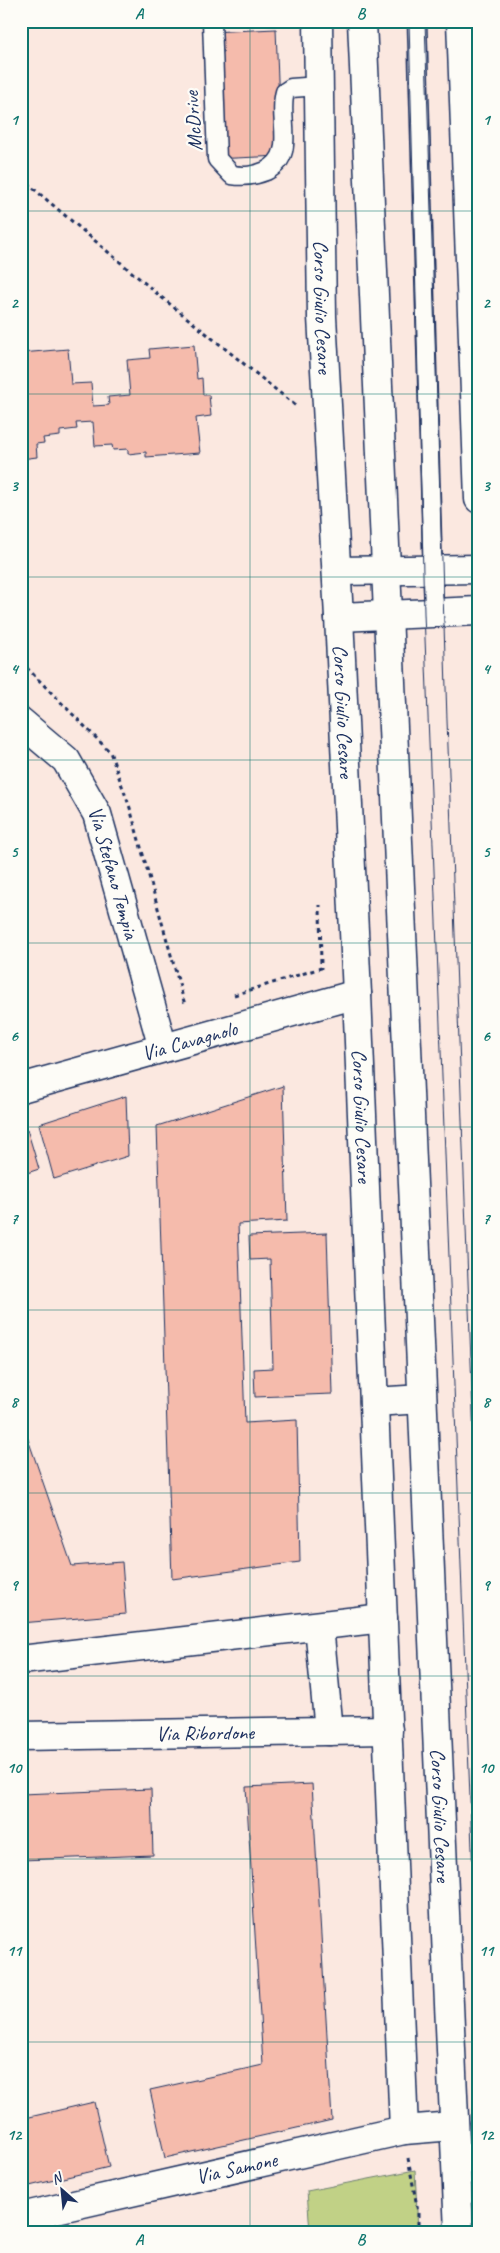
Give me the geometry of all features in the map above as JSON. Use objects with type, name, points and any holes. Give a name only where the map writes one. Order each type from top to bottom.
[{"type":"street","name":"Corso Giulio Cesare","points":[[318,21],[322,317],[340,617],[358,994],[404,2130]]},
{"type":"street","name":"Corso Giulio Cesare","points":[[362,21],[459,2232]]},
{"type":"street","points":[[461,21],[479,499]]},
{"type":"street","points":[[337,571],[479,569]]},
{"type":"street","points":[[340,617],[479,611]]},
{"type":"street","name":"Via Stefano Tempia","points":[[21,722],[66,760],[97,814],[162,1048]]},
{"type":"street","name":"Via Cavagnolo","points":[[21,1088],[358,994]]},
{"type":"street","points":[[374,1402],[422,1399]]},
{"type":"street","points":[[21,1660],[383,1618]]},
{"type":"street","points":[[318,1626],[329,1731]]},
{"type":"street","name":"Via Ribordone","points":[[21,1736],[388,1730]]},
{"type":"street","name":"Via Samone","points":[[21,2217],[404,2130],[453,2126]]},
{"type":"lane","name":"McDrive","points":[[212,21],[210,32],[218,158],[232,175],[254,176],[279,162],[283,156],[284,147],[285,92],[289,88],[319,86]]},
{"type":"lane","points":[[417,21],[434,613]]},
{"type":"path","points":[[21,178],[160,296],[299,408]]},
{"type":"path","points":[[231,996],[321,968],[320,901]]},
{"type":"path","points":[[404,2130],[418,2212],[418,2232]]},
{"type":"green space","points":[[415,2170],[418,2232],[310,2232],[307,2191]]},
{"type":"building","points":[[276,29],[281,156],[213,159],[210,32]]},
{"type":"building","points":[[194,345],[197,379],[202,378],[203,395],[209,395],[211,416],[196,418],[200,453],[146,457],[146,452],[128,454],[128,449],[113,450],[112,445],[95,446],[93,422],[76,423],[77,429],[60,431],[60,436],[43,438],[44,443],[36,444],[37,457],[21,459],[21,353],[68,349],[71,384],[91,383],[93,406],[109,405],[108,397],[130,395],[127,360],[150,358],[149,349]]},
{"type":"building","points":[[283,1086],[287,1221],[238,1224],[245,1423],[297,1420],[300,1562],[172,1579],[157,1126]]},
{"type":"building","points":[[126,1096],[128,1156],[54,1179],[39,1124]]},
{"type":"building","points":[[27,1129],[39,1169],[21,1175],[21,1131]]},
{"type":"building","points":[[327,1233],[332,1394],[255,1397],[254,1369],[273,1368],[270,1259],[250,1260],[249,1236]]},
{"type":"building","points":[[21,1419],[72,1566],[122,1562],[126,1614],[21,1623]]},
{"type":"building","points":[[312,1784],[332,2120],[165,2158],[150,2090],[263,2065],[246,1787]]},
{"type":"building","points":[[151,1789],[153,1855],[21,1860],[21,1794]]},
{"type":"building","points":[[94,2102],[109,2167],[21,2188],[21,2119]]},
{"type":"tram line","points":[[409,21],[424,613],[479,2029]]},
{"type":"tram line","points":[[425,21],[447,720],[479,1575]]}]
